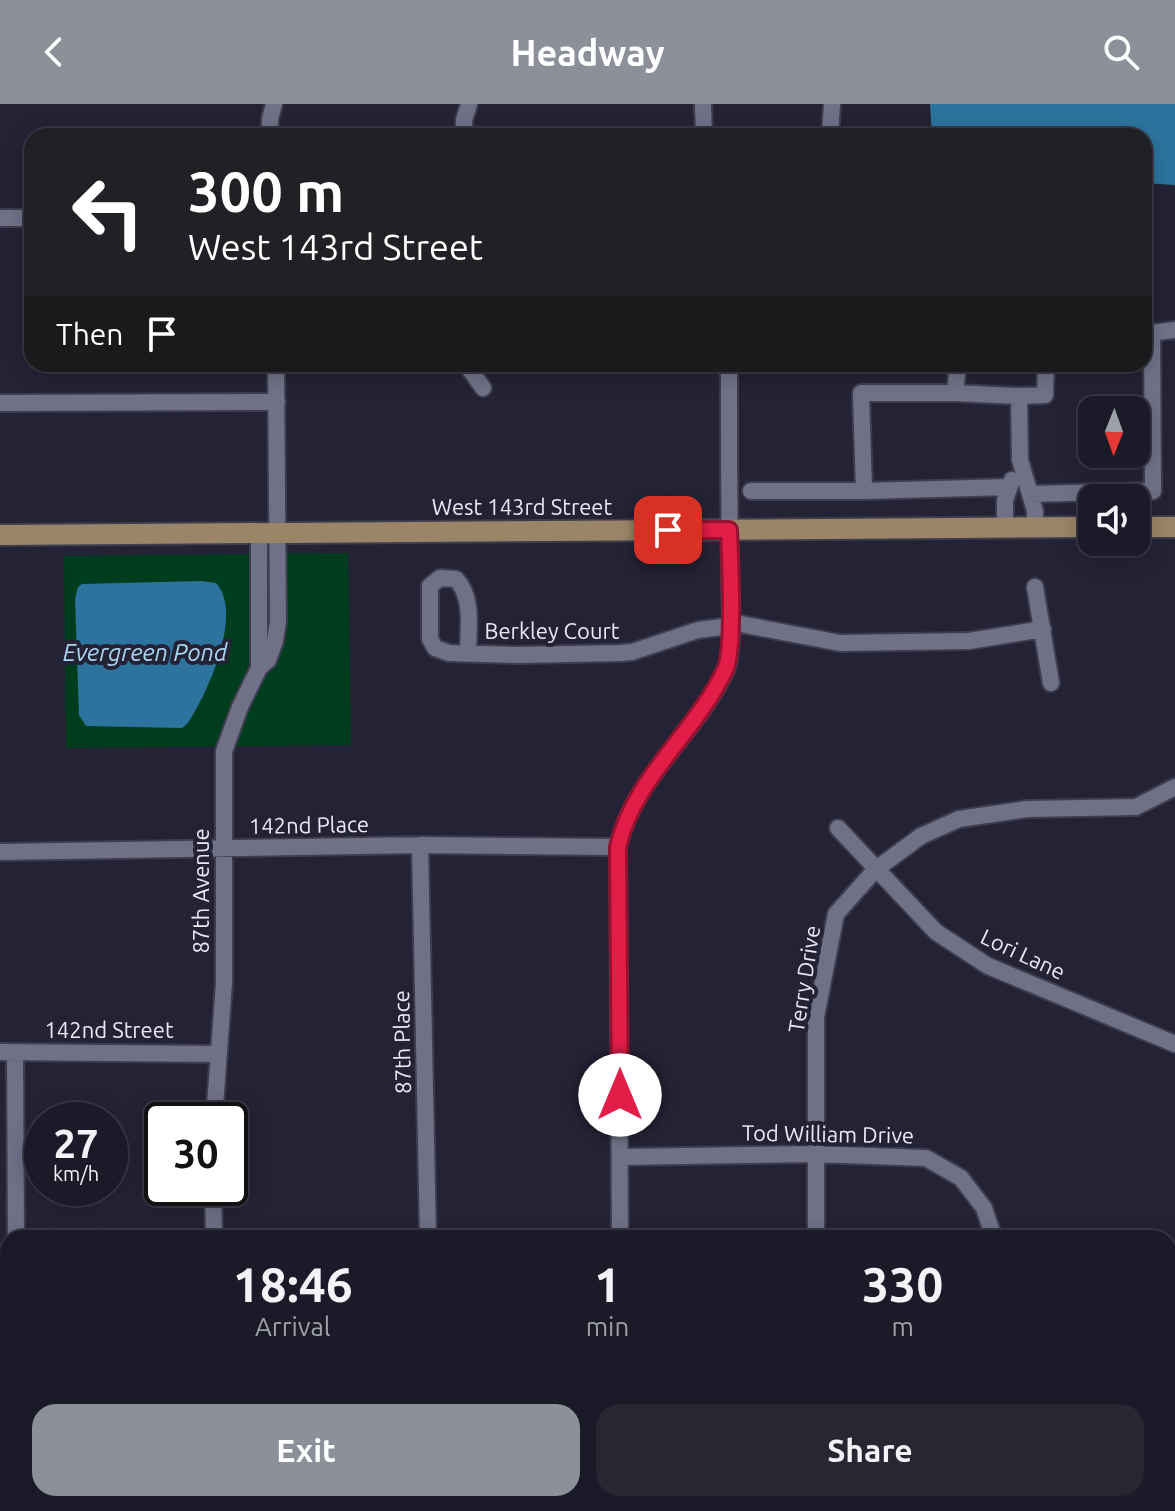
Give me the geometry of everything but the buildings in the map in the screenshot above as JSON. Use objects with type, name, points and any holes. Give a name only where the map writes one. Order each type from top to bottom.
[{"type":"main road","name":"West 143rd Street","points":[[0,535],[1078,527]]},
{"type":"main road","points":[[1150,527],[1175,527]]},
{"type":"street","points":[[270,128],[274,104]]},
{"type":"street","points":[[464,128],[469,104]]},
{"type":"street","points":[[703,104],[704,128]]},
{"type":"street","points":[[830,128],[832,104]]},
{"type":"street","points":[[0,218],[24,218]]},
{"type":"street","points":[[1152,333],[1175,330]]},
{"type":"street","points":[[269,533],[276,372]]},
{"type":"street","points":[[472,372],[483,388]]},
{"type":"street","points":[[620,1230],[618,847],[622,829],[639,795],[700,712],[727,667],[730,624],[729,372]]},
{"type":"street","points":[[955,393],[957,372]]},
{"type":"street","points":[[864,491],[861,393],[1045,395],[1046,372]]},
{"type":"street","points":[[1030,494],[1153,491],[1149,372]]},
{"type":"street","points":[[1019,396],[1020,460],[1035,511],[1035,528]]},
{"type":"street","points":[[0,403],[277,402]]},
{"type":"street","points":[[1005,528],[1005,500],[1020,460]]},
{"type":"street","points":[[751,491],[1009,487]]},
{"type":"street","name":"87th Avenue","points":[[215,1102],[224,983],[224,751],[240,707],[259,668],[268,660],[275,641],[278,621],[269,533]]},
{"type":"street","name":"Berkley Court","points":[[468,653],[468,599],[464,587],[456,579],[440,578],[430,586],[430,639],[435,648],[449,653],[468,653],[632,652],[698,630],[730,624]]},
{"type":"street","points":[[1035,587],[1051,683]]},
{"type":"street","points":[[730,624],[840,643],[969,641],[1043,629]]},
{"type":"street","name":"Terry Drive","points":[[816,1230],[816,1017],[836,914],[875,870],[921,836],[959,819],[1027,809],[1136,807],[1175,787]]},
{"type":"street","name":"Lori Lane","points":[[838,828],[936,932],[988,966],[1175,1044]]},
{"type":"street","name":"142nd Place","points":[[0,852],[420,845],[618,847]]},
{"type":"street","name":"87th Place","points":[[420,845],[428,1230]]},
{"type":"street","points":[[8,1052],[16,1230]]},
{"type":"street","name":"142nd Street","points":[[8,1052],[218,1054]]},
{"type":"street","name":"Tod William Drive","points":[[620,1157],[815,1154],[926,1158],[961,1178],[984,1208],[991,1230]]},
{"type":"street","points":[[213,1206],[214,1230]]},
{"type":"green space","points":[[348,553],[351,745],[66,748],[64,556]]},
{"type":"water","points":[[930,104],[1175,104],[1175,185],[1152,184],[1152,128],[932,128]]},
{"type":"water","name":"Evergreen Pond","points":[[216,583],[224,596],[226,614],[220,654],[204,694],[187,724],[182,728],[86,726],[79,715],[75,599],[78,587],[82,584]]},
{"type":"route","points":[[620,1095],[618,847],[622,829],[639,795],[700,712],[727,667],[729,530],[668,530]]}]
